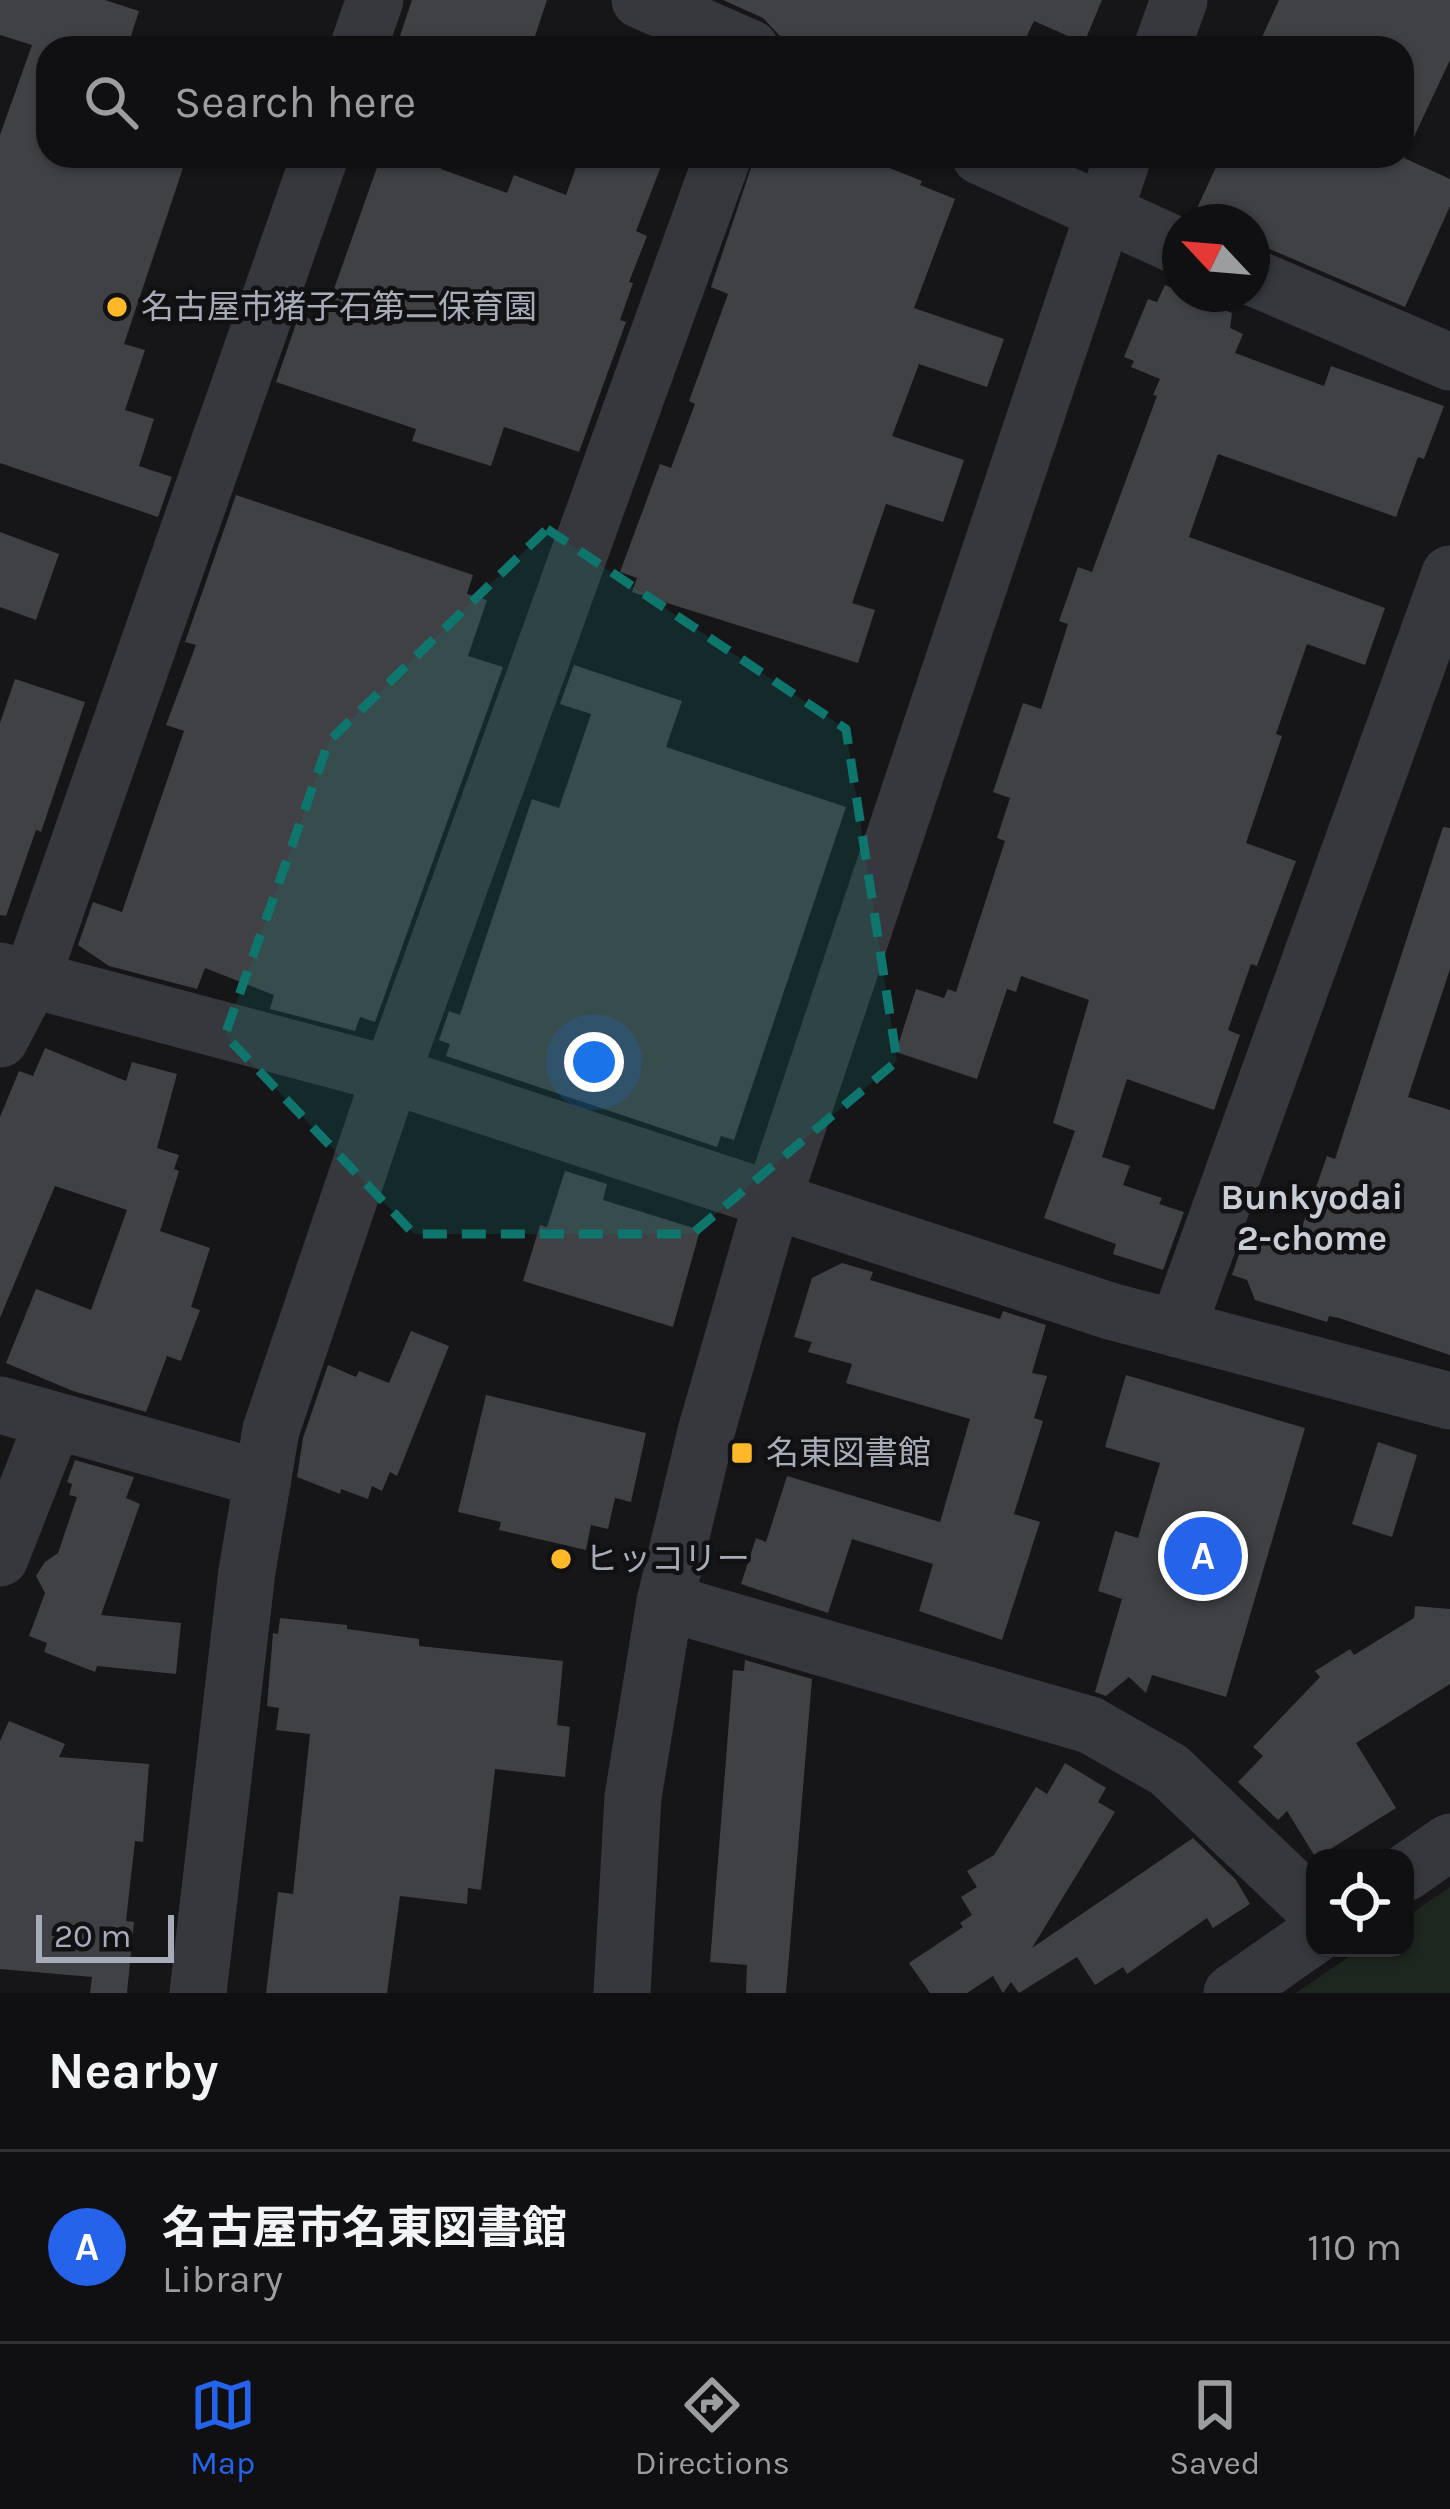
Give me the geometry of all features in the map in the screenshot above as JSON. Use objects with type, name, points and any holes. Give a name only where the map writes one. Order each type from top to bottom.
[{"type":"street","points":[[362,36],[375,0]]},
{"type":"street","points":[[640,0],[722,36]]},
{"type":"street","points":[[1166,36],[1179,0]]},
{"type":"street","points":[[0,1039],[16,975],[316,168]]},
{"type":"street","points":[[198,1993],[247,1570],[271,1430],[391,1075],[719,168]]},
{"type":"street","points":[[1006,168],[1162,239]]},
{"type":"street","points":[[622,1993],[633,1797],[665,1602],[706,1432],[773,1199],[1119,168]]},
{"type":"street","points":[[1270,286],[1450,362]]},
{"type":"street","points":[[1177,1329],[1450,574]]},
{"type":"street","points":[[16,975],[391,1075],[1110,1311],[1450,1401]]},
{"type":"street","points":[[0,1558],[27,1412],[263,1479]]},
{"type":"street","points":[[665,1602],[1090,1725],[1169,1770],[1306,1900]]},
{"type":"street","points":[[1414,1867],[1450,1842]]},
{"type":"street","points":[[1232,1993],[1306,1942]]},
{"type":"highlighted area","points":[[547,529],[846,729],[897,1061],[692,1234],[414,1234],[225,1035],[329,741]]},
{"type":"shaded area","points":[[1450,1887],[1450,1993],[1296,1993],[1349,1957],[1414,1957],[1414,1912]]},
{"type":"building","points":[[0,0],[105,0],[139,11],[131,36],[36,36],[36,168],[183,168],[124,344],[145,350],[125,410],[154,419],[139,466],[172,477],[158,517],[0,463],[0,135],[32,45],[0,35]]},
{"type":"building","points":[[412,0],[547,0],[535,36],[400,36]]},
{"type":"building","points":[[723,0],[1102,0],[1087,36],[1068,36],[1034,21],[1027,36],[781,36],[763,18]]},
{"type":"building","points":[[1279,0],[1450,0],[1450,60],[1414,137],[1414,36],[1262,36]]},
{"type":"building","points":[[1414,163],[1450,179],[1450,206],[1405,307],[1270,249],[1270,204],[1199,204],[1215,168],[1414,168]]},
{"type":"building","points":[[377,168],[441,168],[507,193],[514,175],[566,195],[576,168],[660,168],[636,231],[647,236],[629,282],[633,283],[620,320],[626,322],[579,452],[504,427],[491,466],[412,441],[416,429],[276,382],[299,315],[322,323]]},
{"type":"building","points":[[751,168],[889,168],[955,199],[914,308],[1004,339],[987,387],[919,364],[892,436],[964,460],[943,522],[886,504],[852,603],[875,610],[858,663],[632,592],[637,578],[620,572],[660,464],[671,468],[695,404],[689,401],[728,294],[711,287]]},
{"type":"building","points":[[1162,291],[1162,312],[1232,313],[1230,328],[1243,334],[1235,353],[1324,386],[1331,366],[1444,406],[1424,459],[1418,457],[1396,517],[1218,454],[1189,537],[1385,608],[1365,665],[1307,644],[1276,734],[1282,736],[1246,843],[1296,861],[1228,1030],[1240,1035],[1214,1110],[1127,1079],[1102,1157],[1130,1166],[1123,1185],[1162,1198],[1159,1204],[1184,1212],[1163,1270],[1113,1254],[1116,1244],[1044,1218],[1075,1131],[1053,1123],[1089,1000],[1021,976],[1016,992],[1007,989],[977,1079],[896,1052],[916,989],[944,998],[948,989],[956,992],[1005,841],[997,838],[1010,798],[993,792],[1023,703],[1041,709],[1068,624],[1059,621],[1078,567],[1092,572],[1157,396],[1153,395],[1160,379],[1131,367],[1134,361],[1124,357],[1148,299],[1157,302]]},
{"type":"building","points":[[236,495],[473,575],[467,594],[487,600],[468,656],[503,667],[375,1022],[360,1017],[355,1031],[270,1009],[274,995],[205,968],[197,989],[109,966],[78,945],[93,902],[122,912],[184,731],[166,725],[196,645],[185,642]]},
{"type":"building","points":[[0,532],[59,554],[36,620],[0,607]]},
{"type":"building","points":[[574,665],[682,701],[666,747],[846,807],[734,1140],[721,1136],[717,1147],[446,1056],[450,1044],[439,1040],[449,1011],[460,1015],[532,799],[559,808],[591,714],[560,704]]},
{"type":"building","points":[[15,679],[85,702],[41,832],[36,830],[6,916],[0,915],[0,723]]},
{"type":"building","points":[[1443,827],[1450,828],[1450,969],[1408,1097],[1450,1110],[1450,1355],[1339,1318],[1329,1316],[1327,1322],[1255,1300],[1247,1280],[1232,1275],[1245,1237],[1293,1252],[1327,1156],[1335,1159]]},
{"type":"building","points":[[45,1048],[126,1081],[132,1062],[177,1074],[157,1148],[179,1155],[174,1169],[179,1171],[160,1231],[210,1248],[191,1307],[200,1310],[181,1361],[167,1356],[146,1412],[73,1391],[6,1363],[36,1289],[91,1310],[127,1210],[55,1186],[0,1318],[0,1117],[19,1071],[33,1076]]},
{"type":"building","points":[[565,1171],[607,1184],[603,1200],[700,1230],[673,1327],[523,1281],[540,1225],[547,1227]]},
{"type":"building","points":[[842,1263],[873,1272],[870,1280],[1000,1319],[1003,1311],[1046,1325],[1032,1373],[1047,1376],[1034,1418],[1043,1421],[1014,1514],[1040,1522],[1002,1640],[919,1611],[933,1564],[852,1539],[828,1613],[741,1584],[756,1538],[766,1542],[787,1476],[940,1522],[970,1419],[846,1383],[852,1364],[808,1352],[812,1342],[794,1337],[812,1278]]},
{"type":"building","points":[[411,1331],[449,1346],[397,1476],[390,1472],[382,1491],[372,1486],[368,1499],[297,1477],[303,1438],[328,1365],[389,1383]]},
{"type":"building","points":[[1126,1375],[1305,1428],[1226,1697],[1152,1675],[1146,1693],[1129,1677],[1106,1696],[1095,1692],[1122,1599],[1098,1591],[1115,1531],[1138,1538],[1160,1463],[1105,1447]]},
{"type":"building","points":[[486,1395],[646,1433],[631,1502],[615,1498],[608,1529],[591,1525],[586,1550],[499,1530],[501,1522],[458,1512]]},
{"type":"building","points":[[1378,1442],[1417,1455],[1392,1537],[1352,1524]]},
{"type":"building","points":[[75,1460],[134,1477],[126,1498],[140,1504],[101,1615],[181,1623],[176,1674],[97,1666],[95,1672],[44,1652],[47,1643],[29,1636],[45,1593],[36,1576],[58,1553],[77,1497],[69,1495],[72,1484],[67,1482]]},
{"type":"building","points":[[1415,1606],[1450,1609],[1450,1684],[1356,1743],[1396,1808],[1330,1849],[1310,1849],[1287,1811],[1278,1820],[1238,1782],[1263,1756],[1253,1747],[1320,1677],[1315,1671],[1350,1649],[1354,1655],[1414,1618]]},
{"type":"building","points":[[280,1618],[419,1639],[419,1646],[563,1661],[557,1725],[570,1727],[565,1777],[495,1769],[481,1890],[468,1888],[467,1904],[400,1896],[387,1993],[266,1993],[278,1892],[293,1894],[310,1734],[276,1730],[279,1708],[267,1706],[273,1633],[278,1634]]},
{"type":"building","points":[[745,1660],[812,1679],[786,1993],[746,1993],[747,1965],[710,1962],[733,1670],[744,1671]]},
{"type":"building","points":[[9,1721],[65,1744],[59,1757],[149,1764],[143,1842],[135,1841],[126,1921],[134,1922],[127,1993],[90,1993],[92,1977],[0,1969],[0,1741]]},
{"type":"building","points":[[1065,1763],[1106,1788],[1098,1802],[1115,1812],[1032,1948],[1193,1838],[1236,1880],[1250,1904],[1213,1928],[1207,1918],[1127,1974],[1123,1967],[1095,1985],[1077,1957],[1019,1993],[1011,1982],[1003,1993],[993,1976],[967,1993],[930,1993],[909,1963],[963,1927],[960,1923],[972,1915],[961,1897],[977,1887],[967,1871],[994,1855],[1036,1787],[1047,1794]]},
{"type":"place","name":"名古屋市猪子石第二保育園","points":[[117,307]]},
{"type":"place","name":"名東図書館","points":[[742,1453]]},
{"type":"place","name":"名古屋市名東図書館","points":[[1203,1556]]},
{"type":"place","name":"ヒッコリー","points":[[561,1559]]},
{"type":"district","name":"Bunkyodai 2-chome","points":[[1312,1218]]}]
